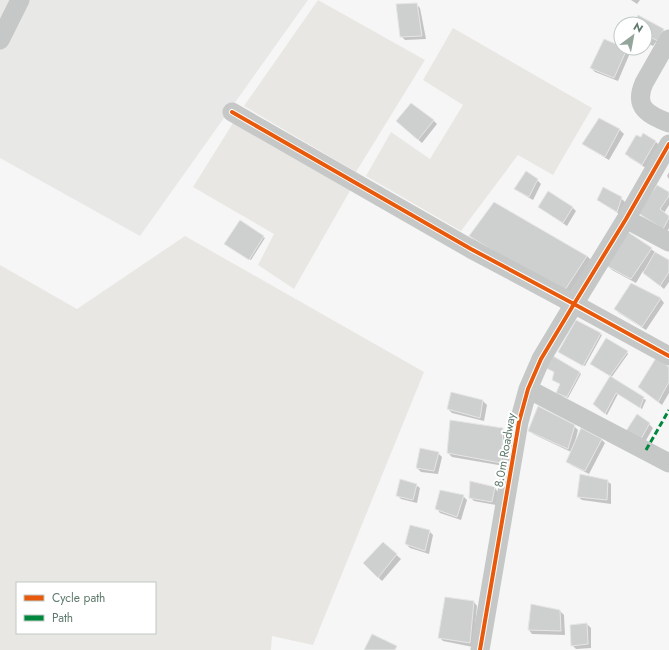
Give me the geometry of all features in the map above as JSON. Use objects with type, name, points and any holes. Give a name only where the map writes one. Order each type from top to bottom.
[{"type":"street","points":[[0,40],[20,0]]},
{"type":"street","points":[[669,39],[644,83],[640,97],[642,105],[646,111],[669,123]]},
{"type":"street","points":[[232,112],[471,249],[669,356]]},
{"type":"street","name":"8.0m Roadway","points":[[480,650],[519,422],[528,389],[541,359],[626,219],[669,144]]},
{"type":"street","points":[[626,219],[669,242]]},
{"type":"street","points":[[528,389],[669,463]]},
{"type":"shaded area","points":[[0,0],[308,0],[140,236],[0,158]]},
{"type":"shaded area","points":[[318,0],[425,60],[356,172],[244,106]]},
{"type":"shaded area","points":[[453,28],[592,108],[553,175],[518,155],[461,231],[366,176],[391,132],[430,159],[463,105],[423,80]]},
{"type":"shaded area","points":[[233,123],[351,189],[294,289],[258,265],[274,234],[193,187]]},
{"type":"shaded area","points":[[185,236],[424,372],[313,645],[272,636],[271,650],[0,650],[0,265],[77,309]]},
{"type":"building","points":[[417,3],[422,36],[400,37],[396,4]]},
{"type":"building","points":[[653,23],[664,29],[658,41],[653,38]]},
{"type":"building","points":[[604,39],[613,43],[613,56],[624,56],[614,78],[590,68]]},
{"type":"building","points":[[411,103],[434,120],[418,140],[396,121]]},
{"type":"building","points":[[599,118],[620,129],[605,157],[582,144]]},
{"type":"building","points":[[643,133],[656,141],[642,165],[625,154],[636,135],[641,137]]},
{"type":"building","points":[[526,171],[538,179],[529,197],[514,189]]},
{"type":"building","points":[[657,185],[669,192],[669,196],[660,209],[669,216],[663,229],[638,213]]},
{"type":"building","points":[[603,187],[622,197],[617,212],[597,200]]},
{"type":"building","points":[[548,191],[573,207],[563,223],[538,207]]},
{"type":"building","points":[[494,202],[587,256],[563,293],[469,236]]},
{"type":"building","points":[[240,220],[264,236],[249,260],[224,244]]},
{"type":"building","points":[[628,232],[652,248],[631,279],[607,266]]},
{"type":"building","points":[[655,252],[669,260],[669,272],[660,286],[643,273]]},
{"type":"building","points":[[631,283],[661,298],[642,327],[614,309]]},
{"type":"building","points":[[576,320],[601,333],[583,366],[558,352]]},
{"type":"building","points":[[606,338],[628,351],[610,376],[590,364]]},
{"type":"building","points":[[553,356],[580,372],[567,397],[556,393],[560,384],[552,380],[554,372],[546,368]]},
{"type":"building","points":[[656,358],[669,367],[669,382],[658,402],[638,387]]},
{"type":"building","points":[[610,376],[644,397],[640,408],[616,393],[605,414],[593,404]]},
{"type":"building","points":[[451,392],[483,400],[480,418],[447,409]]},
{"type":"building","points":[[538,406],[575,425],[568,449],[528,431]]},
{"type":"building","points":[[637,414],[650,423],[641,439],[626,431]]},
{"type":"building","points":[[450,420],[503,428],[501,463],[447,453]]},
{"type":"building","points":[[581,428],[602,439],[585,471],[566,462]]},
{"type":"building","points":[[420,448],[439,452],[434,471],[416,468]]},
{"type":"building","points":[[580,474],[608,480],[607,500],[577,497]]},
{"type":"building","points":[[400,479],[417,484],[413,500],[396,496]]},
{"type":"building","points":[[470,481],[495,487],[492,502],[469,498]]},
{"type":"building","points":[[440,490],[464,495],[457,517],[435,509]]},
{"type":"building","points":[[410,525],[430,530],[425,551],[405,544]]},
{"type":"building","points":[[383,542],[397,554],[378,578],[363,563]]},
{"type":"building","points":[[445,597],[474,601],[470,643],[438,638]]},
{"type":"building","points":[[531,604],[560,610],[561,631],[528,630]]},
{"type":"building","points":[[587,623],[588,644],[571,646],[570,625]]},
{"type":"building","points":[[372,634],[397,646],[395,650],[364,650]]},
{"type":"marked path","points":[[646,450],[669,410]]},
{"type":"cycle path","points":[[232,112],[471,249],[669,356]]},
{"type":"cycle path","points":[[480,650],[519,422],[528,389],[541,359],[626,219],[669,144]]}]
